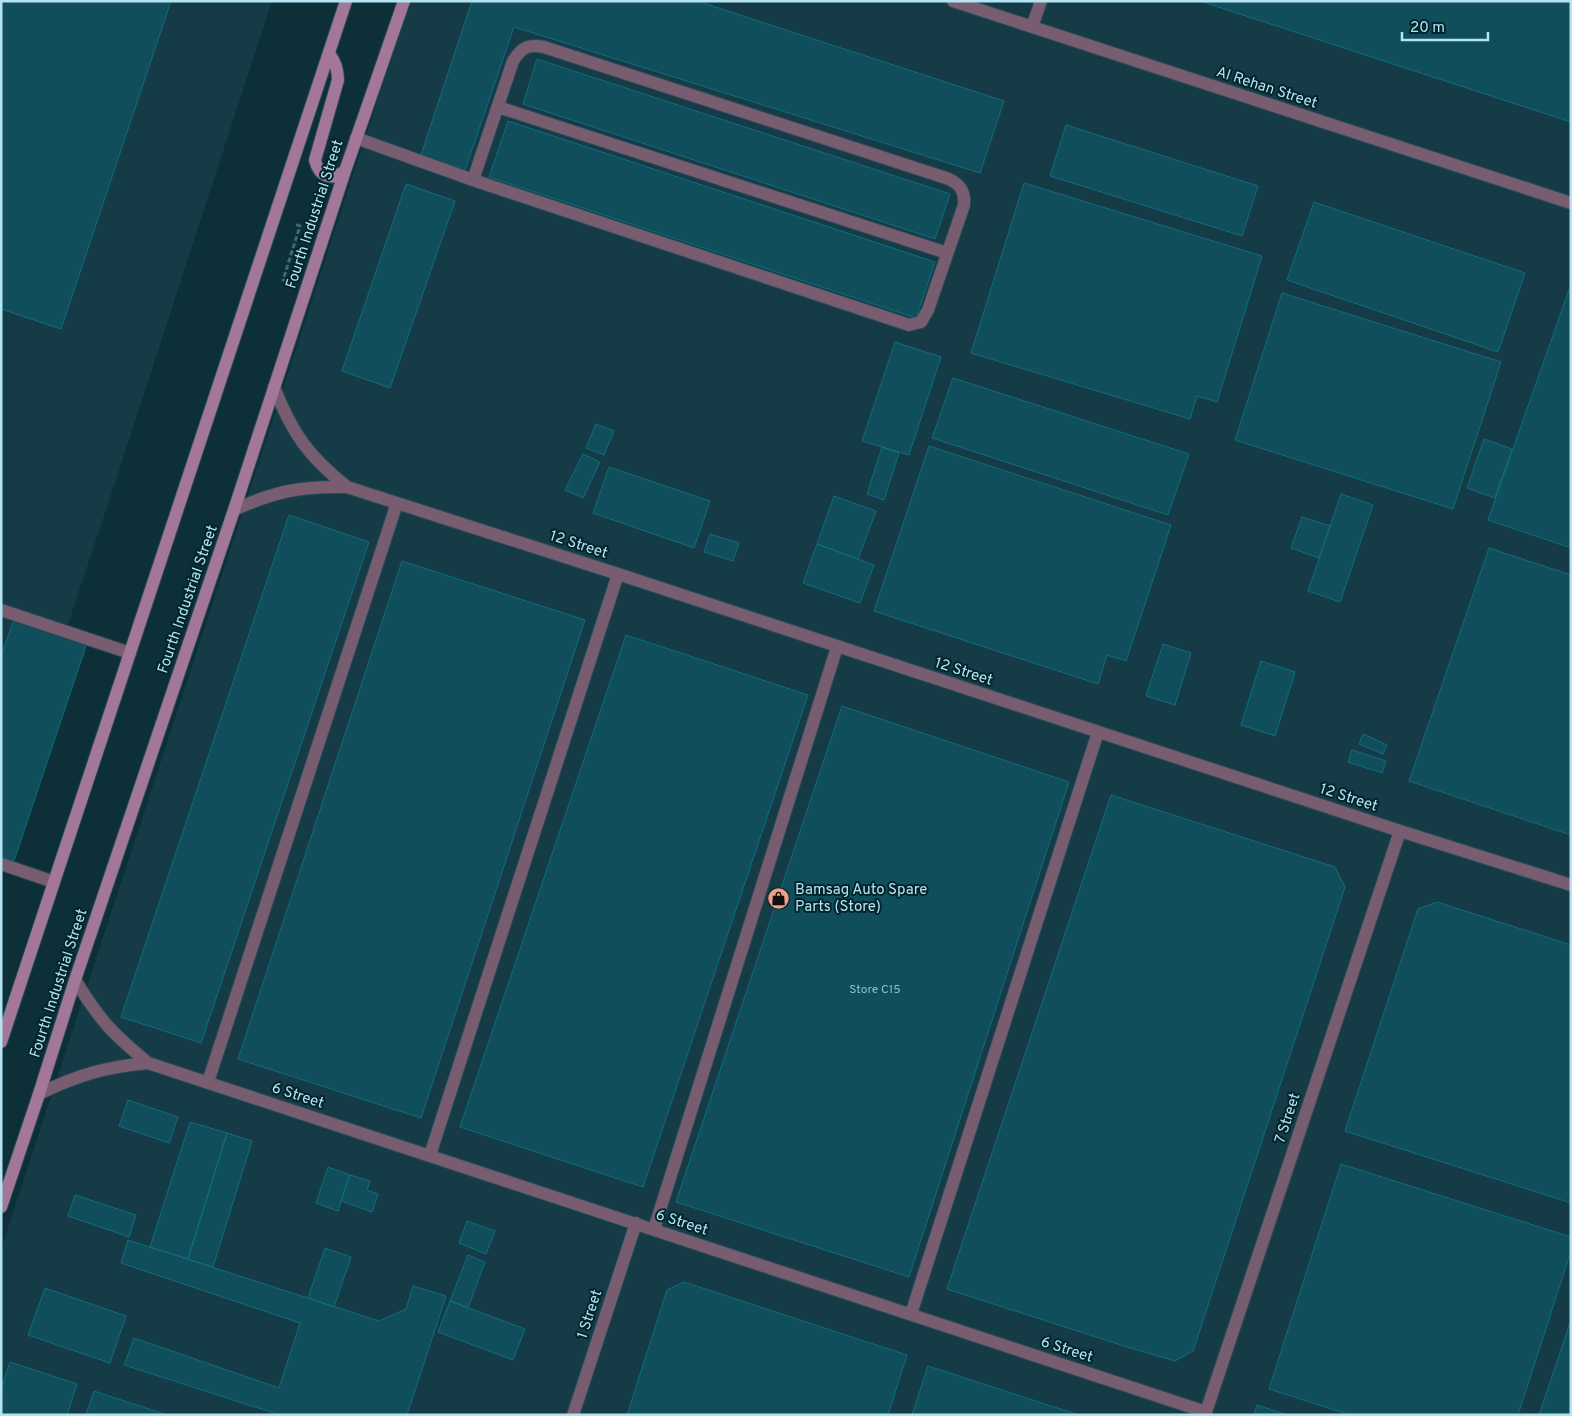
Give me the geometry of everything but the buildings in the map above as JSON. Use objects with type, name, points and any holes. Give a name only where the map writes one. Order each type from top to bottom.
[{"type":"main road","points":[[1,1042],[346,1]]},
{"type":"main road","name":"Fourth Industrial Street","points":[[1,1207],[40,1094],[75,980],[234,510],[345,170],[404,1]]},
{"type":"main road","points":[[329,53],[336,66],[338,80],[316,160],[317,168],[323,174],[331,176],[339,175],[345,170]]},
{"type":"street","name":"Al Rehan Street","points":[[953,1],[1571,203]]},
{"type":"street","points":[[1032,27],[1041,1]]},
{"type":"street","points":[[356,138],[473,180],[909,326],[921,322],[928,310],[964,205],[962,189],[957,183],[949,179],[544,47],[534,46],[524,48],[513,61],[473,180]]},
{"type":"street","points":[[498,107],[947,253]]},
{"type":"street","name":"12 Street","points":[[274,387],[283,411],[295,433],[310,453],[347,486]]},
{"type":"street","name":"12 Street","points":[[234,510],[255,500],[300,488],[347,486],[1400,831],[1571,885]]},
{"type":"street","points":[[208,1082],[397,503]]},
{"type":"street","points":[[430,1155],[618,574]]},
{"type":"street","points":[[1,610],[130,653]]},
{"type":"street","points":[[654,1229],[837,647]]},
{"type":"street","points":[[911,1314],[1098,732]]},
{"type":"street","name":"7 Street","points":[[1206,1413],[1400,831]]},
{"type":"street","points":[[1,864],[54,882]]},
{"type":"street","name":"6 Street","points":[[75,980],[107,1026],[148,1062],[1206,1413]]},
{"type":"street","name":"6 Street","points":[[40,1094],[65,1081],[92,1071],[148,1062]]},
{"type":"street","name":"1 Street","points":[[572,1415],[636,1223]]},
{"type":"path","points":[[274,219],[300,226],[283,280],[306,287]]},
{"type":"shaded area","points":[[1,1],[272,1],[1,826]]},
{"type":"shaded area","points":[[410,1],[1571,1],[1571,1415],[1,1415],[1,1249]]},
{"type":"place","name":"Bamsag Auto Spare Parts (Store)","points":[[779,898]]}]
